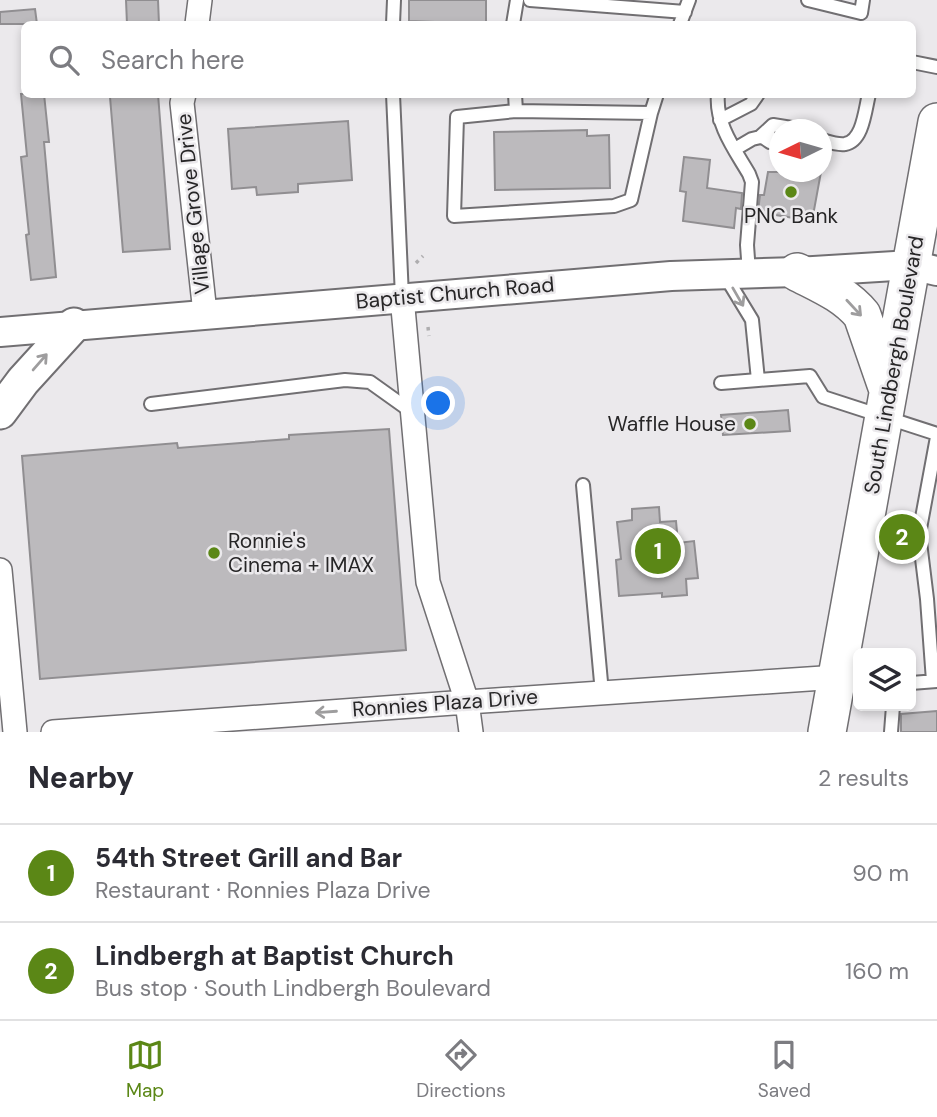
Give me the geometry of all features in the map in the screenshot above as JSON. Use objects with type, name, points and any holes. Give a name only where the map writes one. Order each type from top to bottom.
[{"type":"main road","name":"South Lindbergh Boulevard","points":[[827,732],[843,677],[886,405],[928,263],[937,126]]},
{"type":"main road","points":[[797,272],[841,296],[862,316],[886,405]]},
{"type":"main road","points":[[0,412],[31,372],[74,325]]},
{"type":"street","points":[[197,21],[200,0]]},
{"type":"street","name":"Village Grove Drive","points":[[183,98],[205,313]]},
{"type":"street","name":"Baptist Church Road","points":[[0,332],[671,276],[797,272],[928,263]]},
{"type":"street","points":[[402,298],[428,582],[467,702],[471,732]]},
{"type":"street","points":[[0,570],[15,732]]},
{"type":"street","name":"Ronnies Plaza Drive","points":[[53,732],[843,677]]},
{"type":"lane","points":[[393,21],[394,0]]},
{"type":"lane","points":[[514,21],[517,0]]},
{"type":"lane","points":[[530,0],[635,4],[685,12]]},
{"type":"lane","points":[[808,0],[862,6]]},
{"type":"lane","points":[[916,63],[937,67]]},
{"type":"lane","points":[[393,98],[402,298]]},
{"type":"lane","points":[[515,98],[516,111]]},
{"type":"lane","points":[[651,113],[516,111],[457,117],[454,216],[614,206],[631,200],[656,98]]},
{"type":"lane","points":[[718,98],[723,128],[752,182],[748,233],[737,274],[752,320],[758,380]]},
{"type":"lane","points":[[720,120],[751,104],[755,98]]},
{"type":"lane","points":[[832,143],[848,144],[857,137],[868,98]]},
{"type":"lane","points":[[761,136],[769,128]]},
{"type":"lane","points":[[761,136],[769,141]]},
{"type":"lane","points":[[735,149],[752,139],[769,136]]},
{"type":"lane","points":[[721,383],[810,376],[823,397],[886,405],[937,435],[919,534],[935,681],[916,683]]},
{"type":"lane","points":[[151,404],[345,380],[370,382],[412,412]]},
{"type":"lane","points":[[583,485],[603,692]]},
{"type":"lane","points":[[891,732],[893,711]]},
{"type":"path","points":[[414,262],[423,256]]},
{"type":"path","points":[[428,327],[429,336]]},
{"type":"building","points":[[126,0],[158,0],[159,21],[127,21]]},
{"type":"building","points":[[409,0],[486,0],[486,21],[409,21]]},
{"type":"building","points":[[35,9],[37,21],[0,24],[0,12]]},
{"type":"building","points":[[21,98],[44,98],[49,142],[44,142],[56,277],[31,280],[21,157],[27,156]]},
{"type":"building","points":[[110,98],[158,98],[170,249],[123,252]]},
{"type":"building","points":[[348,121],[352,180],[298,184],[298,192],[257,195],[256,187],[232,189],[228,129]]},
{"type":"building","points":[[587,130],[587,136],[609,135],[610,188],[495,190],[494,132]]},
{"type":"building","points":[[684,157],[710,160],[707,188],[742,193],[741,209],[736,208],[734,228],[683,221],[686,192],[680,191]]},
{"type":"building","name":"PNC Bank","points":[[768,172],[769,182],[819,182],[812,221],[758,212],[760,195],[764,195]]},
{"type":"building","name":"Waffle House","points":[[788,410],[790,431],[723,435],[721,415]]},
{"type":"building","name":"Ronnie's Cinema + IMAX","points":[[389,429],[406,650],[40,679],[22,456],[177,443],[178,448],[289,439],[289,435]]},
{"type":"building","points":[[659,507],[660,522],[676,521],[678,543],[694,541],[698,578],[686,579],[687,595],[662,597],[662,593],[619,596],[616,560],[621,559],[617,522],[632,520],[632,509]]},
{"type":"building","points":[[937,711],[937,732],[901,732],[901,714]]},
{"type":"place","name":"PNC Bank","points":[[791,192]]},
{"type":"place","name":"Waffle House","points":[[750,424]]},
{"type":"place","name":"Lindbergh at Baptist Church","points":[[902,537]]},
{"type":"place","name":"54th Street Grill and Bar","points":[[658,551]]},
{"type":"place","name":"Ronnie's Cinema + IMAX","points":[[214,553]]}]
